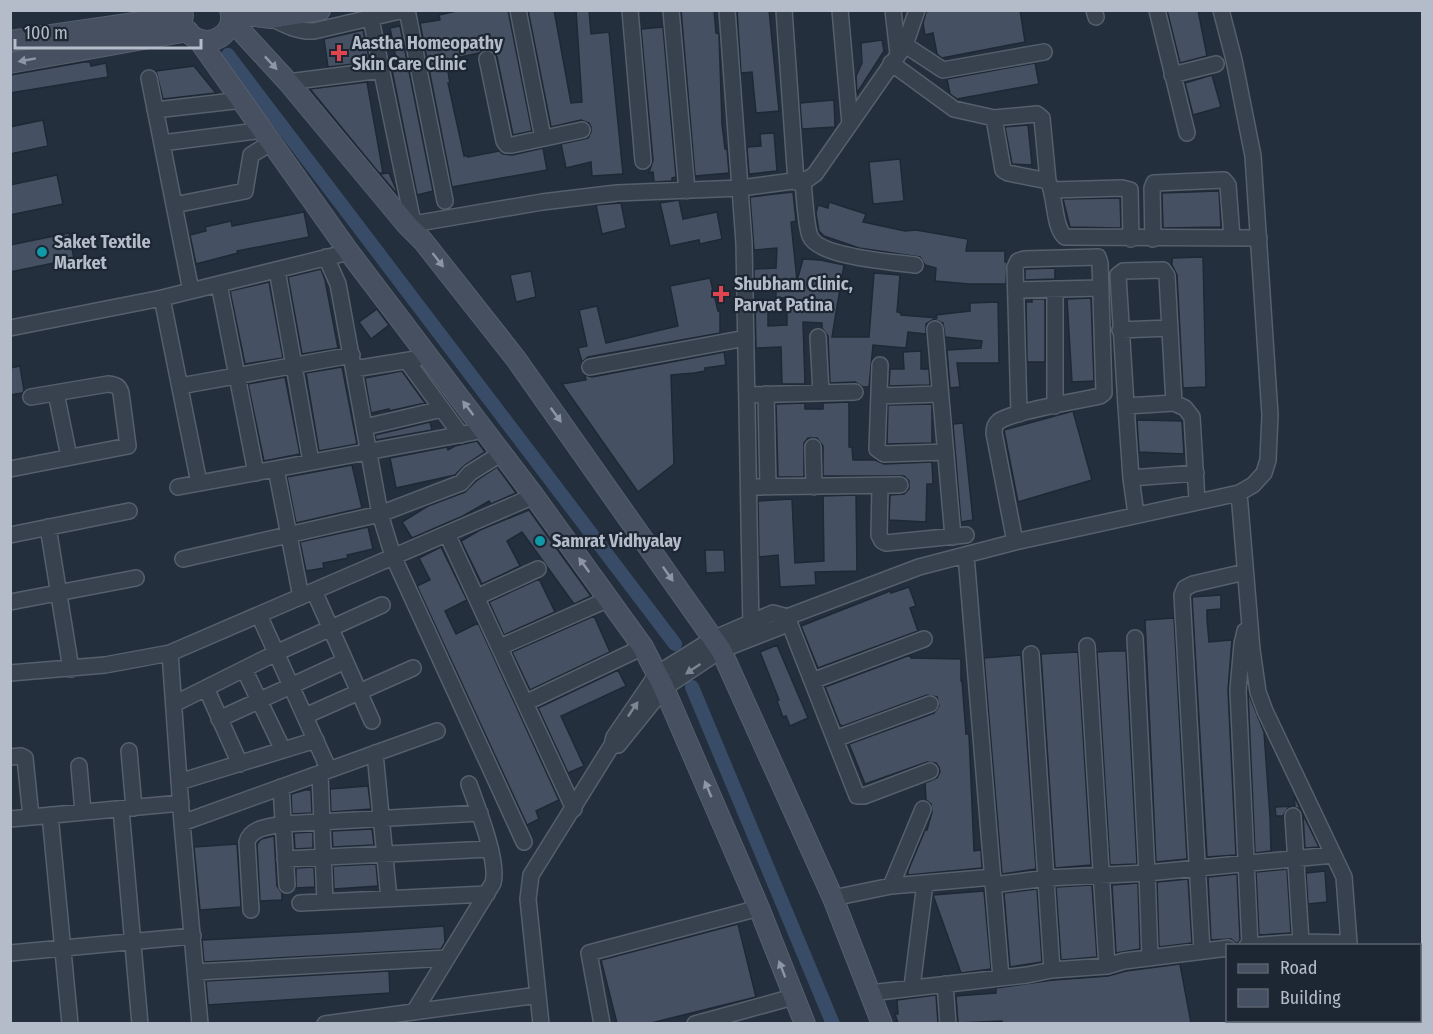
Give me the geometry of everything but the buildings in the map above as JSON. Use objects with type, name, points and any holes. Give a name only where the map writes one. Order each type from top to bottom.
[{"type":"main road","points":[[231,15],[271,18],[320,10]]},
{"type":"main road","points":[[10,42],[188,24],[213,41],[229,28],[231,15]]},
{"type":"main road","points":[[231,15],[410,224],[516,359],[717,645],[833,898],[882,1023]]},
{"type":"main road","points":[[10,63],[188,24]]},
{"type":"main road","points":[[188,24],[349,252],[502,453],[643,647],[661,681],[759,908],[805,1023]]},
{"type":"street","points":[[271,18],[305,32],[406,10],[445,201]]},
{"type":"street","points":[[518,10],[543,138]]},
{"type":"street","points":[[630,10],[643,161]]},
{"type":"street","points":[[671,10],[687,190]]},
{"type":"street","points":[[727,10],[741,188],[752,622],[750,638]]},
{"type":"street","points":[[784,10],[800,181],[810,237],[817,245],[846,255],[915,265]]},
{"type":"street","points":[[840,10],[850,124]]},
{"type":"street","points":[[893,10],[898,54],[954,109],[994,118],[1037,114],[1042,118],[1050,185],[1060,231],[1065,237],[1258,238]]},
{"type":"street","points":[[1157,10],[1187,134]]},
{"type":"street","points":[[717,645],[750,638],[780,627],[787,617],[936,563],[1136,514],[1239,493],[1259,479],[1268,460],[1270,415],[1253,156],[1221,10]]},
{"type":"street","points":[[372,19],[410,224],[542,202],[617,193],[741,188],[800,181],[815,174],[850,124],[898,54],[918,11]]},
{"type":"street","points":[[898,54],[943,70],[1044,52]]},
{"type":"street","points":[[488,59],[504,141],[507,145],[582,130]]},
{"type":"street","points":[[1172,75],[1216,64]]},
{"type":"street","points":[[288,82],[382,70]]},
{"type":"street","points":[[149,78],[191,291]]},
{"type":"street","points":[[155,110],[243,100]]},
{"type":"street","points":[[994,118],[1003,170],[1008,173],[1050,185],[1130,190],[1131,239]]},
{"type":"street","points":[[162,143],[268,136]]},
{"type":"street","points":[[174,205],[245,191],[251,155],[268,136]]},
{"type":"street","points":[[1153,239],[1152,188],[1154,183],[1224,180],[1228,185],[1232,238]]},
{"type":"street","points":[[10,328],[162,298],[349,252]]},
{"type":"street","points":[[326,257],[338,284],[380,514],[393,556],[524,842]]},
{"type":"street","points":[[1015,542],[994,427],[998,422],[1019,414],[1100,396],[1104,393],[1098,257],[1021,260],[1015,267],[1019,414]]},
{"type":"street","points":[[277,270],[311,462]]},
{"type":"street","points":[[1136,514],[1131,478],[1120,330],[1119,272],[1165,271],[1174,403]]},
{"type":"street","points":[[219,284],[256,473]]},
{"type":"street","points":[[1016,290],[1101,288]]},
{"type":"street","points":[[1055,289],[1055,406]]},
{"type":"street","points":[[162,298],[199,483]]},
{"type":"street","points":[[1120,330],[1169,328]]},
{"type":"street","points":[[880,486],[879,535],[882,541],[886,543],[959,536],[939,394],[935,329]]},
{"type":"street","points":[[818,337],[821,393]]},
{"type":"street","points":[[590,367],[746,338]]},
{"type":"street","points":[[180,386],[294,366],[407,361],[429,357]]},
{"type":"street","points":[[407,361],[461,435]]},
{"type":"street","points":[[880,365],[876,445],[880,453],[946,452]]},
{"type":"street","points":[[10,469],[128,446],[121,393],[116,385],[108,384],[31,397]]},
{"type":"street","points":[[747,395],[855,392]]},
{"type":"street","points":[[56,393],[69,457]]},
{"type":"street","points":[[766,394],[768,487]]},
{"type":"street","points":[[879,396],[939,394]]},
{"type":"street","points":[[1126,406],[1174,403],[1185,408],[1192,417],[1197,501]]},
{"type":"street","points":[[365,427],[442,409]]},
{"type":"street","points":[[178,488],[484,430]]},
{"type":"street","points":[[813,447],[814,487]]},
{"type":"street","points":[[183,559],[380,514],[452,488],[461,483],[470,472],[502,453]]},
{"type":"street","points":[[276,469],[289,536],[308,594],[331,629],[372,721]]},
{"type":"street","points":[[1131,478],[1196,474]]},
{"type":"street","points":[[749,487],[900,486]]},
{"type":"street","points":[[1239,493],[1252,650],[1258,692],[1344,877],[1349,944],[1301,942],[1266,944]]},
{"type":"street","points":[[10,673],[70,669],[170,653],[534,496]]},
{"type":"street","points":[[10,535],[129,511]]},
{"type":"street","points":[[48,527],[70,669]]},
{"type":"street","points":[[447,534],[574,808]]},
{"type":"street","points":[[932,539],[936,563]]},
{"type":"street","points":[[966,555],[1001,978]]},
{"type":"street","points":[[477,597],[538,569]]},
{"type":"street","points":[[1202,951],[1182,595],[1185,588],[1193,584],[1245,572]]},
{"type":"street","points":[[10,602],[136,578]]},
{"type":"street","points":[[500,647],[609,599]]},
{"type":"street","points":[[174,704],[276,653],[382,605]]},
{"type":"street","points":[[541,1023],[528,899],[531,875],[612,745],[618,745],[661,681],[752,622],[773,613],[787,617]]},
{"type":"street","points":[[259,615],[316,740],[325,772],[322,821],[326,902]]},
{"type":"street","points":[[1249,616],[1242,644],[1238,690],[1249,944]]},
{"type":"street","points":[[787,617],[857,796],[864,796],[930,771]]},
{"type":"street","points":[[1134,638],[1148,873],[1150,957]]},
{"type":"street","points":[[812,681],[924,639]]},
{"type":"street","points":[[1087,646],[1107,966]]},
{"type":"street","points":[[525,703],[643,647]]},
{"type":"street","points":[[170,653],[182,824],[200,1023]]},
{"type":"street","points":[[1031,654],[1052,970]]},
{"type":"street","points":[[219,719],[345,661]]},
{"type":"street","points":[[305,716],[412,668]]},
{"type":"street","points":[[244,669],[283,750]]},
{"type":"street","points":[[206,688],[240,764]]},
{"type":"street","points":[[835,739],[930,704]]},
{"type":"street","points":[[182,824],[437,731]]},
{"type":"street","points":[[179,782],[316,740]]},
{"type":"street","points":[[129,752],[127,808],[132,942],[140,1023]]},
{"type":"street","points":[[375,753],[389,899]]},
{"type":"street","points":[[10,756],[25,758],[31,817]]},
{"type":"street","points":[[79,766],[82,812]]},
{"type":"street","points":[[414,1012],[487,894],[495,876],[480,813],[469,784]]},
{"type":"street","points":[[281,788],[287,885]]},
{"type":"street","points":[[10,819],[181,803]]},
{"type":"street","points":[[891,886],[923,809]]},
{"type":"street","points":[[251,910],[247,842],[249,835],[255,831],[283,824],[480,813]]},
{"type":"street","points":[[50,815],[70,1023]]},
{"type":"street","points":[[1293,816],[1301,942]]},
{"type":"street","points":[[285,859],[490,849]]},
{"type":"street","points":[[833,898],[891,886],[925,883],[1148,873],[1333,855]]},
{"type":"street","points":[[912,987],[925,883]]},
{"type":"street","points":[[300,903],[487,894]]},
{"type":"street","points":[[602,1023],[589,953],[759,908]]},
{"type":"street","points":[[10,953],[193,936]]},
{"type":"street","points":[[870,993],[1052,970],[1107,966],[1150,957],[1226,948]]},
{"type":"street","points":[[196,972],[447,958]]},
{"type":"street","points":[[945,984],[948,1023]]},
{"type":"street","points":[[325,1023],[538,995]]},
{"type":"street","points":[[695,1023],[793,997]]},
{"type":"waterway","points":[[228,55],[675,644]]},
{"type":"waterway","points":[[692,687],[833,1024]]},
{"type":"place","name":"Aastha Homeopathy Skin Care Clinic","points":[[339,53]]},
{"type":"place","name":"Saket Textile Market","points":[[42,252]]},
{"type":"place","name":"Shubham Clinic, Parvat Patina","points":[[721,294]]},
{"type":"place","name":"Samrat Vidhyalay","points":[[540,541]]}]
